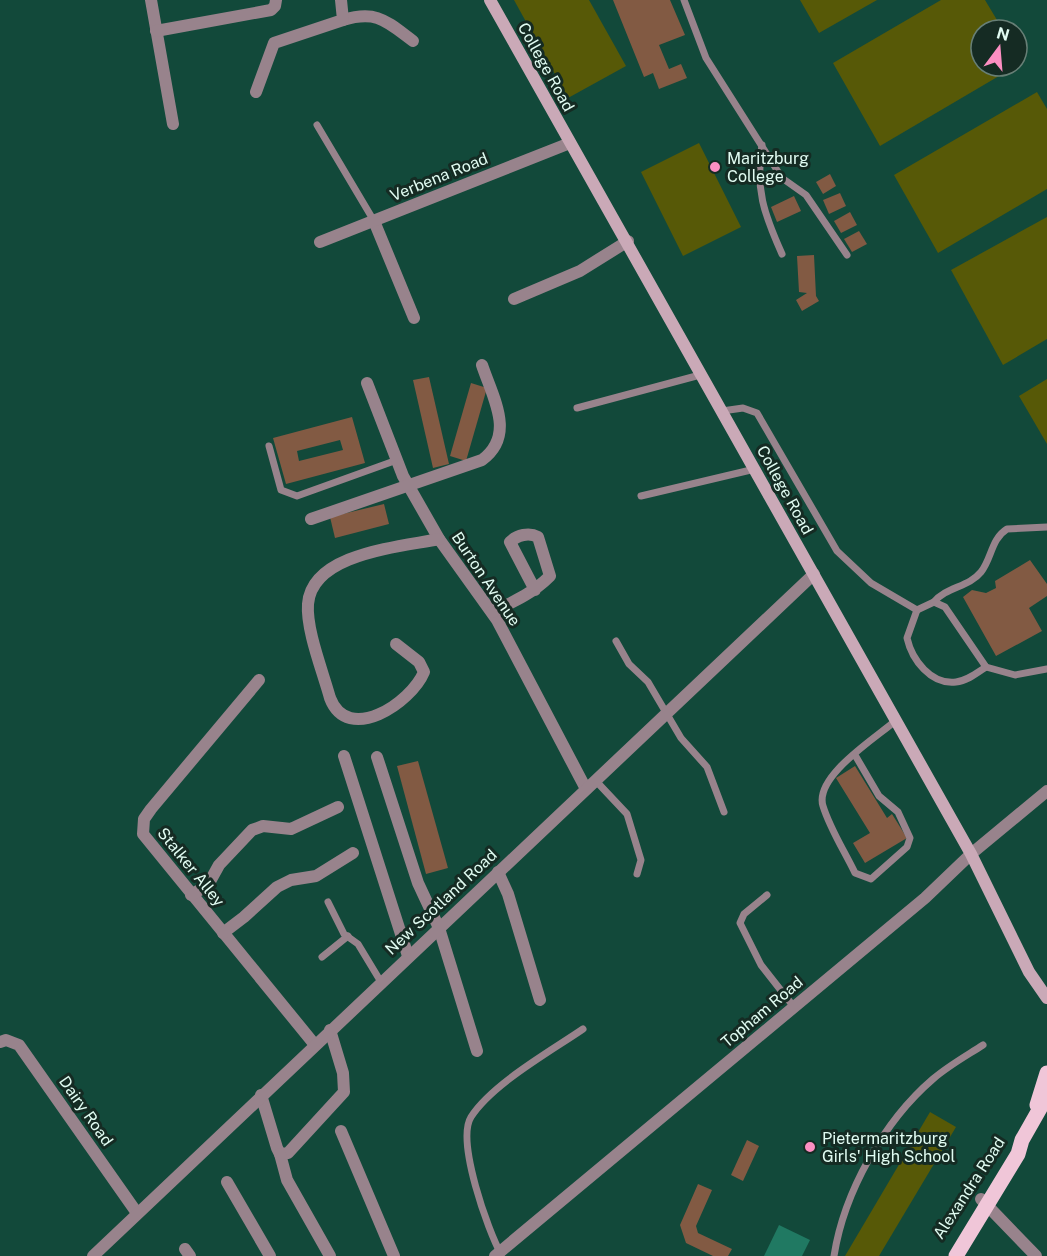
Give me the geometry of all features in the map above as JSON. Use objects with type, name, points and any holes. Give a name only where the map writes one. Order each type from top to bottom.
[{"type":"main road","points":[[1032,1122],[1047,1074]]},
{"type":"main road","name":"Alexandra Road","points":[[946,1256],[1018,1154],[1022,1140],[1047,1096]]},
{"type":"main road","name":"Alexandra Road","points":[[956,1256],[984,1202]]},
{"type":"street","points":[[151,0],[173,124]]},
{"type":"street","points":[[156,31],[271,10],[276,0]]},
{"type":"street","points":[[341,0],[343,20]]},
{"type":"street","name":"College Road","points":[[490,0],[814,574],[894,722],[971,854],[1029,972],[1047,998]]},
{"type":"street","points":[[256,92],[274,43],[343,20],[370,15],[386,22],[413,41]]},
{"type":"street","name":"Verbena Road","points":[[320,242],[570,143]]},
{"type":"street","points":[[374,221],[414,318]]},
{"type":"street","points":[[514,299],[580,271],[628,242]]},
{"type":"street","points":[[311,519],[482,460],[498,443],[501,426],[482,365]]},
{"type":"street","name":"Burton Avenue","points":[[367,383],[408,485],[439,539],[492,612],[591,785]]},
{"type":"street","points":[[396,644],[419,662],[424,672],[418,686],[400,702],[379,714],[365,719],[341,716],[334,709],[330,698],[311,627],[308,605],[311,587],[323,573],[336,564],[367,554],[439,539]]},
{"type":"street","name":"New Scotland Road","points":[[93,1256],[814,574]]},
{"type":"street","points":[[492,612],[535,590]]},
{"type":"street","name":"Stalker Alley","points":[[259,680],[144,819],[143,834],[315,1044]]},
{"type":"street","points":[[344,756],[408,956]]},
{"type":"street","points":[[377,757],[418,883],[439,928],[477,1050]]},
{"type":"street","name":"Topham Road","points":[[499,1255],[925,898],[971,854],[1047,791]]},
{"type":"street","points":[[191,895],[208,885],[219,865],[252,830],[263,826],[291,829],[338,807]]},
{"type":"street","points":[[223,933],[253,910],[277,887],[291,880],[316,876],[353,853]]},
{"type":"street","points":[[498,872],[508,894],[540,1000]]},
{"type":"street","points":[[280,1154],[288,1153],[344,1092],[343,1073],[330,1030]]},
{"type":"street","name":"Dairy Road","points":[[0,1042],[6,1040],[19,1046],[137,1213]]},
{"type":"street","points":[[261,1095],[287,1180],[330,1256]]},
{"type":"street","points":[[341,1131],[394,1256]]},
{"type":"street","points":[[226,1182],[270,1256]]},
{"type":"street","points":[[984,1202],[1035,1256]]},
{"type":"lane","points":[[684,0],[706,57],[782,178],[806,195],[847,255]]},
{"type":"lane","points":[[317,125],[374,221]]},
{"type":"lane","points":[[762,144],[758,170],[760,196],[765,215],[782,254]]},
{"type":"lane","points":[[577,408],[700,375]]},
{"type":"lane","points":[[722,411],[743,408],[757,413],[837,551],[871,583],[917,610]]},
{"type":"lane","points":[[269,446],[281,490],[297,496],[397,460]]},
{"type":"lane","points":[[640,496],[755,469]]},
{"type":"lane","points":[[1047,527],[1007,529],[996,540],[980,574],[944,592],[934,602],[917,610],[907,638],[915,658],[927,673],[936,679],[954,682],[986,667],[1015,675],[1047,669]]},
{"type":"lane","points":[[934,602],[949,610],[986,667]]},
{"type":"lane","points":[[616,641],[629,664],[648,682],[681,738],[707,767],[724,812]]},
{"type":"lane","points":[[855,755],[879,796],[898,812],[910,838],[907,847],[871,879],[855,873],[822,805],[826,783],[855,755],[894,722]]},
{"type":"lane","points":[[591,785],[627,814],[641,860],[638,874]]},
{"type":"lane","points":[[767,896],[744,914],[740,923],[761,965],[794,1006]]},
{"type":"lane","points":[[328,902],[348,936],[358,944],[381,982]]},
{"type":"lane","points":[[322,957],[348,936]]},
{"type":"lane","points":[[499,1255],[471,1168],[468,1133],[470,1119],[512,1078],[583,1029]]},
{"type":"lane","points":[[834,1256],[840,1226],[858,1182],[895,1121],[932,1080],[983,1045]]},
{"type":"shaded area","points":[[514,0],[589,0],[626,66],[568,98]]},
{"type":"shaded area","points":[[800,0],[877,0],[819,33]]},
{"type":"shaded area","points":[[941,0],[985,0],[996,18],[969,18],[969,78],[996,78],[880,146],[833,63]]},
{"type":"shaded area","points":[[1037,92],[1047,109],[1047,189],[938,253],[894,175]]},
{"type":"shaded area","points":[[699,143],[741,227],[683,256],[641,172]]},
{"type":"shaded area","points":[[1047,217],[1047,339],[1003,365],[951,270]]},
{"type":"shaded area","points":[[1047,379],[1047,444],[1019,396]]},
{"type":"shaded area","points":[[930,1112],[956,1127],[879,1256],[845,1256]]},
{"type":"shaded area","points":[[779,1225],[810,1240],[802,1256],[764,1256]]},
{"type":"building","points":[[613,0],[670,0],[685,35],[659,45],[669,69],[681,64],[687,78],[659,89],[653,73],[644,77]]},
{"type":"building","points":[[830,174],[836,186],[823,194],[816,182]]},
{"type":"building","points":[[840,193],[846,206],[829,214],[823,200]]},
{"type":"building","points":[[794,196],[801,211],[777,222],[771,207]]},
{"type":"building","points":[[850,212],[857,225],[841,233],[834,221]]},
{"type":"building","points":[[859,231],[867,244],[852,252],[844,239]]},
{"type":"building","points":[[814,255],[816,296],[819,301],[802,311],[796,300],[807,293],[799,292],[797,256]]},
{"type":"building","points":[[429,377],[449,464],[433,468],[413,380]]},
{"type":"building","points":[[471,383],[487,388],[466,461],[450,456]]},
{"type":"building","points":[[352,417],[365,463],[286,484],[273,438]],"holes":[[[340,440],[343,450],[299,461],[297,451]]]},
{"type":"building","points":[[384,504],[389,524],[335,538],[330,517]]},
{"type":"building","points":[[1030,560],[1047,584],[1047,596],[1029,608],[1042,631],[996,656],[963,597],[972,590],[986,593],[996,588],[995,581]]},
{"type":"building","points":[[418,761],[448,868],[426,874],[397,766]]},
{"type":"building","points":[[855,766],[887,818],[892,814],[907,838],[865,863],[853,843],[870,833],[836,778]]},
{"type":"building","points":[[747,1140],[759,1146],[743,1181],[731,1175]]},
{"type":"building","points":[[698,1184],[712,1190],[696,1226],[698,1233],[732,1249],[728,1256],[713,1256],[686,1243],[680,1225]]},
{"type":"place","name":"Maritzburg College","points":[[715,167]]},
{"type":"place","name":"Pietermaritzburg Girls' High School","points":[[810,1147]]}]
